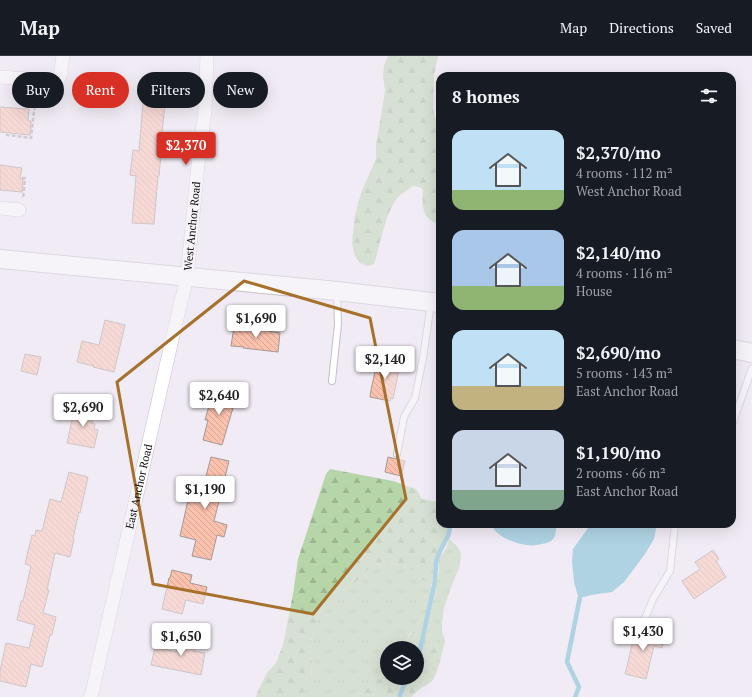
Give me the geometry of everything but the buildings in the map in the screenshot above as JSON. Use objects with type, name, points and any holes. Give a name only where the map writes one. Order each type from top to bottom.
[{"type":"main road","points":[[0,259],[187,276],[435,302]]},
{"type":"main road","points":[[736,350],[752,352]]},
{"type":"street","points":[[0,77],[53,81],[60,76],[63,56]]},
{"type":"street","name":"West Anchor Road","points":[[187,276],[205,111],[207,56]]},
{"type":"street","points":[[0,208],[21,204]]},
{"type":"street","name":"East Anchor Road","points":[[91,697],[187,276]]},
{"type":"lane","points":[[332,381],[338,324],[337,291]]},
{"type":"lane","points":[[397,454],[404,417],[415,398],[435,302]]},
{"type":"lane","points":[[736,414],[752,368]]},
{"type":"lane","points":[[644,621],[653,600],[670,571],[675,528]]},
{"type":"path","points":[[8,134],[7,135],[31,138],[34,108]]},
{"type":"path","points":[[21,204],[25,178],[22,178]]},
{"type":"highlighted area","points":[[244,281],[370,318],[406,499],[313,614],[153,584],[117,382]]},
{"type":"green space","points":[[388,56],[438,56],[434,75],[433,108],[436,121],[436,223],[429,219],[424,211],[423,190],[420,187],[413,186],[400,195],[395,201],[387,218],[374,264],[368,266],[360,263],[354,254],[352,242],[355,215],[361,193],[376,159],[376,145],[385,91],[383,76],[384,65]]},
{"type":"green space","points":[[330,469],[393,481],[416,489],[422,499],[436,501],[436,528],[448,528],[446,537],[437,554],[433,570],[434,582],[431,585],[421,579],[415,571],[386,561],[372,565],[360,579],[330,595],[324,602],[313,632],[310,647],[312,663],[311,680],[300,697],[256,697],[267,673],[276,663],[283,645],[298,559],[326,474]]},
{"type":"green space","points":[[449,539],[457,546],[461,553],[460,565],[444,608],[442,631],[445,641],[438,669],[433,680],[421,688],[421,685],[424,685],[424,661],[432,635],[426,633],[437,582],[439,570],[438,563],[440,556],[446,549]]},
{"type":"green space","points":[[386,561],[415,571],[421,579],[431,585],[431,593],[423,632],[416,629],[409,634],[407,641],[380,641],[380,678],[357,697],[300,697],[311,680],[312,663],[310,647],[313,632],[324,602],[329,595],[347,587],[366,572],[372,565]]},
{"type":"green space","points":[[416,629],[435,638],[438,651],[434,670],[425,669],[424,666],[424,641],[407,641],[409,635]]},
{"type":"green space","points":[[380,678],[380,685],[421,685],[421,688],[412,697],[357,697]]},
{"type":"water","points":[[493,528],[556,528],[555,536],[552,540],[538,545],[517,543],[506,539]]},
{"type":"water","points":[[588,528],[656,528],[654,539],[645,554],[624,582],[612,592],[584,597],[578,596],[574,582],[572,561],[573,549]]},
{"type":"waterway","points":[[422,641],[435,581],[436,562],[450,528]]},
{"type":"waterway","points":[[575,697],[579,687],[567,662],[580,597]]},
{"type":"waterway","points":[[400,697],[404,685]]}]
